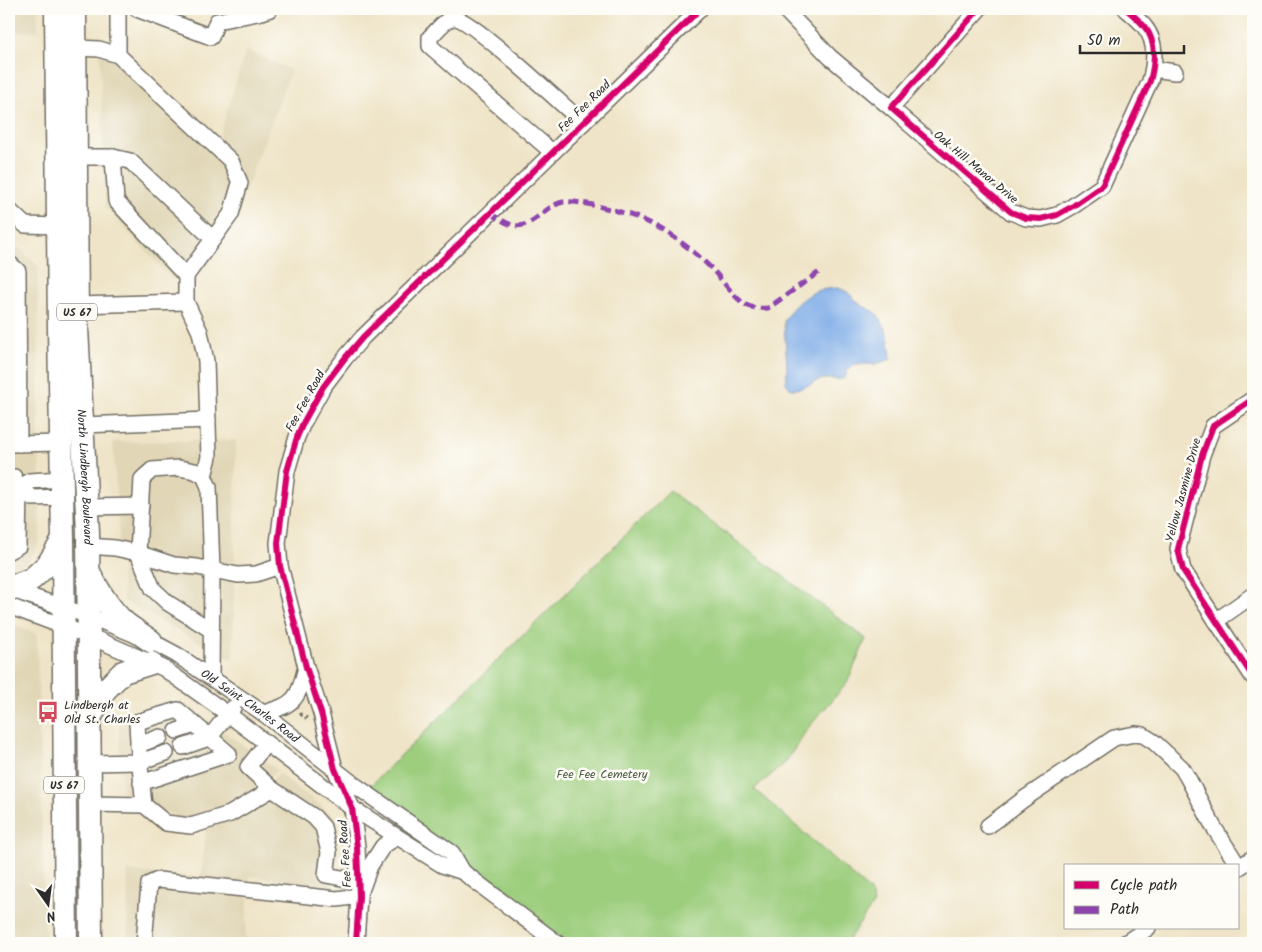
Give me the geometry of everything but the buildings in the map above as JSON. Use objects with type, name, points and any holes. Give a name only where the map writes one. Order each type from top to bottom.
[{"type":"highway","name":"North Lindbergh Boulevard","points":[[56,9],[66,943]]},
{"type":"highway","name":"North Lindbergh Boulevard","points":[[74,9],[77,305],[88,546],[91,943]]},
{"type":"highway","points":[[9,588],[32,579],[48,564],[63,540]]},
{"type":"highway","points":[[88,571],[103,598],[114,611],[126,623],[151,641]]},
{"type":"highway","points":[[90,720],[105,690],[124,672],[152,663]]},
{"type":"street","points":[[118,9],[118,55]]},
{"type":"street","points":[[137,9],[211,37],[217,21],[270,9]]},
{"type":"street","name":"Fee Fee Road","points":[[356,943],[359,896],[357,847],[352,808],[336,770],[322,713],[306,667],[280,566],[278,544],[287,471],[297,438],[323,387],[363,337],[700,9]]},
{"type":"street","name":"Oak Hill Manor Drive","points":[[784,9],[830,57],[1011,212],[1026,218],[1041,219],[1057,215],[1102,186],[1150,81],[1154,54],[1152,40],[1146,27],[1126,9]]},
{"type":"street","points":[[891,108],[979,9]]},
{"type":"street","points":[[552,152],[430,46],[430,37],[450,19],[456,17],[484,36],[583,123]]},
{"type":"street","points":[[75,48],[99,49],[118,55],[231,161],[240,183],[231,214],[186,276],[186,302],[200,332],[206,362],[209,457],[204,476]]},
{"type":"street","points":[[1153,69],[1174,72]]},
{"type":"street","points":[[76,157],[113,157],[130,160],[213,239]]},
{"type":"street","points":[[113,157],[116,201],[186,276]]},
{"type":"street","points":[[9,210],[25,225],[58,226]]},
{"type":"street","points":[[9,263],[18,271],[14,444],[62,443]]},
{"type":"street","points":[[77,305],[186,302]]},
{"type":"street","name":"Yellow Jasmine Drive","points":[[1253,399],[1213,426],[1202,455],[1178,549],[1183,570],[1253,677]]},
{"type":"street","points":[[83,425],[208,420]]},
{"type":"street","points":[[211,630],[168,604],[153,589],[138,553],[142,479],[152,470],[179,468],[195,471],[204,476],[209,487],[212,570],[211,677]]},
{"type":"street","points":[[17,485],[32,498],[62,488]]},
{"type":"street","points":[[9,551],[18,546],[17,485]]},
{"type":"street","points":[[87,507],[141,506]]},
{"type":"street","points":[[88,546],[115,548],[138,553],[174,565],[238,575],[256,574],[280,566]]},
{"type":"street","name":"Old Saint Charles Road","points":[[9,588],[63,617],[89,626],[163,668],[228,714],[352,808],[442,865],[463,872],[557,943]]},
{"type":"street","points":[[1216,621],[1253,595]]},
{"type":"street","name":"Old Saint Charles Road","points":[[9,606],[63,617],[89,626],[151,641],[177,654],[263,714],[336,770],[452,853],[463,872]]},
{"type":"street","points":[[263,714],[283,708],[296,697],[300,691],[306,667]]},
{"type":"street","points":[[183,748],[209,738],[241,699]]},
{"type":"street","points":[[144,805],[137,722],[178,710],[272,789],[314,817],[322,827],[328,840],[330,852],[326,875],[358,881]]},
{"type":"street","points":[[177,731],[195,725]]},
{"type":"street","points":[[988,826],[1024,799],[1114,738],[1134,734],[1143,735],[1154,742],[1182,768],[1212,826],[1237,864]]},
{"type":"street","points":[[138,745],[160,737]]},
{"type":"street","points":[[248,767],[266,744]]},
{"type":"street","points":[[90,763],[139,762],[166,753]]},
{"type":"street","points":[[141,782],[229,754]]},
{"type":"street","points":[[90,804],[144,805],[166,823],[190,826],[230,814],[272,789]]},
{"type":"street","points":[[144,943],[149,884],[158,880],[337,900],[359,896],[370,866],[383,846],[397,837]]},
{"type":"street","points":[[1240,866],[1253,858]]},
{"type":"street","points":[[1125,943],[1145,930]]},
{"type":"path","points":[[296,707],[304,719],[310,716]]},
{"type":"shaded area","points":[[9,9],[37,9],[38,31],[9,32]]},
{"type":"shaded area","points":[[246,50],[291,70],[233,224],[193,281],[172,279],[105,207],[100,54],[116,59],[215,150]]},
{"type":"shaded area","points":[[9,239],[38,266],[40,541],[27,564],[9,568]]},
{"type":"shaded area","points":[[236,440],[233,660],[123,601],[113,442]]},
{"type":"shaded area","points":[[9,623],[37,634],[45,943],[9,943]]},
{"type":"shaded area","points":[[181,701],[277,770],[257,790],[227,810],[191,822],[123,795],[118,717]]},
{"type":"shaded area","points":[[279,774],[338,819],[334,886],[250,876],[245,943],[127,943],[128,871],[201,877],[206,828],[235,818]]},
{"type":"green space","name":"Fee Fee Cemetery","points":[[670,491],[866,639],[847,683],[808,728],[785,763],[754,789],[870,891],[874,903],[846,943],[568,943],[368,788]]},
{"type":"water","points":[[836,288],[847,292],[861,305],[875,312],[879,317],[887,334],[891,359],[876,364],[854,364],[847,371],[845,378],[825,379],[802,388],[791,389],[786,383],[787,366],[784,322],[786,317],[804,298],[820,290]]},
{"type":"marked path","points":[[489,213],[511,225],[517,226],[528,223],[555,205],[571,202],[602,207],[633,216],[661,229],[687,247],[712,269],[745,305],[755,308],[768,308],[822,270]]},
{"type":"cycle path","points":[[356,943],[359,896],[357,847],[352,808],[335,769],[280,566],[278,543],[287,471],[297,437],[323,387],[363,337],[700,9]]},
{"type":"cycle path","points":[[979,9],[891,108],[1011,212],[1026,218],[1041,219],[1057,215],[1102,186],[1150,81],[1154,60],[1151,38],[1138,19],[1126,9]]},
{"type":"cycle path","points":[[1253,399],[1213,426],[1202,455],[1178,549],[1183,570],[1253,677]]},
{"type":"place","name":"Lindbergh at Old St. Charles","points":[[48,712]]}]
